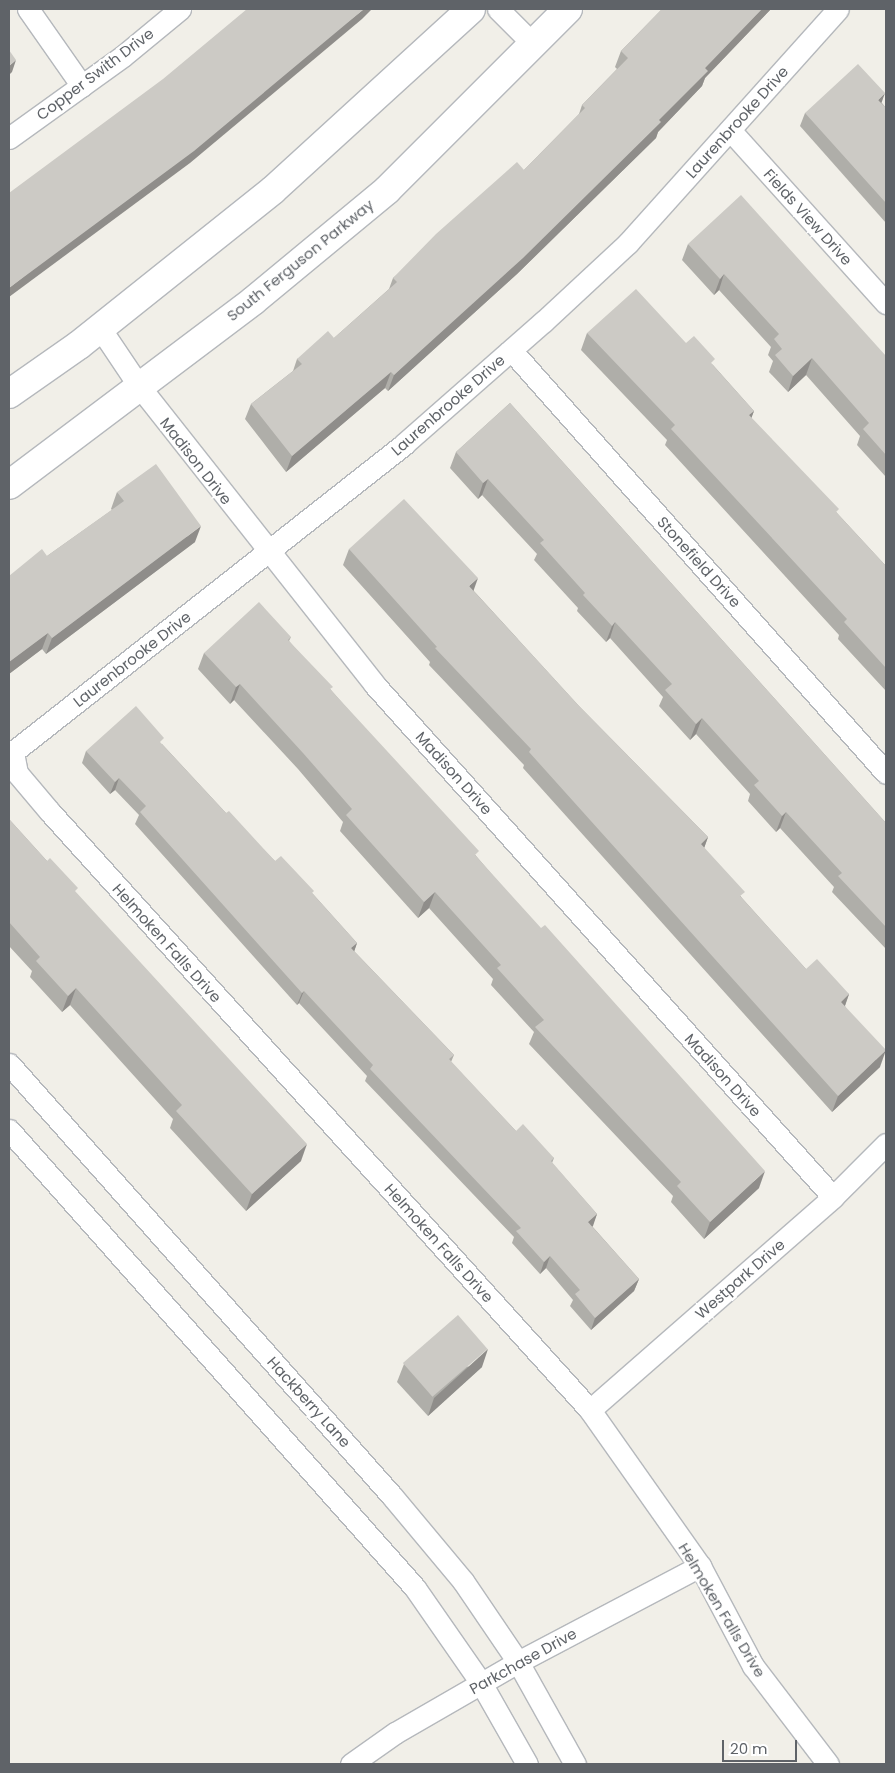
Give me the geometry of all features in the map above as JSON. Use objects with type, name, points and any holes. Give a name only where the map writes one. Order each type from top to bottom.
[{"type":"street","points":[[28,9],[82,86]]},
{"type":"street","name":"Copper Swith Drive","points":[[9,138],[82,86],[180,9]]},
{"type":"street","points":[[9,394],[100,328],[273,190],[471,9]]},
{"type":"street","points":[[498,9],[533,44]]},
{"type":"street","name":"South Ferguson Parkway","points":[[9,485],[253,301],[387,190],[568,9]]},
{"type":"street","name":"Laurenbrooke Drive","points":[[13,752],[404,444],[511,350],[628,243],[838,9]]},
{"type":"street","name":"Fields View Drive","points":[[730,130],[886,303]]},
{"type":"street","name":"Madison Drive","points":[[100,328],[138,386],[374,684],[833,1197]]},
{"type":"street","name":"Stonefield Drive","points":[[511,350],[886,773]]},
{"type":"street","name":"Helmoken Falls Drive","points":[[13,752],[17,773],[50,812],[590,1410],[700,1566],[753,1666],[828,1764]]},
{"type":"street","name":"Hackberry Lane","points":[[9,1064],[392,1496],[463,1581],[518,1662],[575,1764]]},
{"type":"street","points":[[9,1130],[415,1588],[481,1683],[527,1764]]},
{"type":"street","name":"Westpark Drive","points":[[590,1410],[833,1197],[886,1144]]},
{"type":"street","name":"Parkchase Drive","points":[[351,1764],[395,1733],[518,1662],[700,1566]]},
{"type":"building","points":[[247,9],[364,9],[194,151],[9,288],[9,193],[163,79]]},
{"type":"building","points":[[662,9],[762,9],[705,68],[708,71],[659,120],[661,122],[523,258],[394,375],[391,372],[292,456],[251,404],[302,364],[297,359],[328,331],[334,338],[397,282],[393,278],[436,234],[517,162],[524,170],[585,108],[582,105],[628,58],[621,51]]},
{"type":"building","points":[[9,50],[16,60],[9,66]]},
{"type":"building","points":[[858,64],[885,93],[878,100],[886,108],[886,203],[805,113]]},
{"type":"building","points":[[741,195],[886,356],[886,455],[863,429],[869,423],[812,358],[793,376],[775,355],[782,349],[774,339],[779,334],[724,274],[720,279],[688,244]]},
{"type":"building","points":[[636,289],[686,343],[694,336],[715,359],[711,363],[754,411],[749,415],[839,509],[836,512],[886,566],[886,668],[844,622],[847,619],[671,429],[675,425],[587,333]]},
{"type":"building","points":[[510,403],[886,823],[886,927],[838,876],[842,873],[786,812],[782,816],[754,785],[759,781],[702,718],[696,724],[665,690],[672,684],[615,622],[612,626],[583,595],[585,593],[540,543],[544,540],[488,479],[483,483],[456,452]]},
{"type":"building","points":[[156,464],[201,526],[52,638],[48,633],[9,662],[9,576],[42,549],[47,556],[124,501],[117,492]]},
{"type":"building","points":[[404,499],[478,578],[469,586],[579,706],[708,837],[701,844],[745,892],[740,896],[806,969],[817,959],[849,994],[841,1002],[886,1050],[838,1096],[529,752],[531,749],[435,648],[437,647],[349,549]]},
{"type":"building","points":[[259,602],[291,637],[288,640],[333,687],[330,689],[479,851],[475,855],[541,928],[545,925],[765,1171],[710,1222],[677,1186],[681,1182],[535,1027],[544,1020],[497,968],[501,965],[435,892],[424,902],[346,815],[352,809],[303,753],[240,684],[236,687],[204,653]]},
{"type":"building","points":[[136,706],[164,738],[160,742],[226,813],[229,811],[275,861],[281,856],[314,891],[312,893],[357,943],[351,948],[454,1055],[449,1059],[516,1131],[523,1124],[554,1158],[551,1161],[597,1214],[588,1222],[639,1279],[595,1318],[575,1294],[580,1290],[550,1256],[544,1262],[516,1231],[521,1228],[370,1069],[373,1065],[304,991],[302,993],[140,812],[146,806],[119,778],[115,782],[86,751]]},
{"type":"building","points":[[9,819],[47,861],[50,858],[78,888],[75,891],[307,1144],[252,1194],[176,1111],[182,1105],[76,988],[68,996],[36,961],[40,957],[9,922]]},
{"type":"building","points":[[458,1315],[488,1349],[432,1397],[403,1363]]}]
